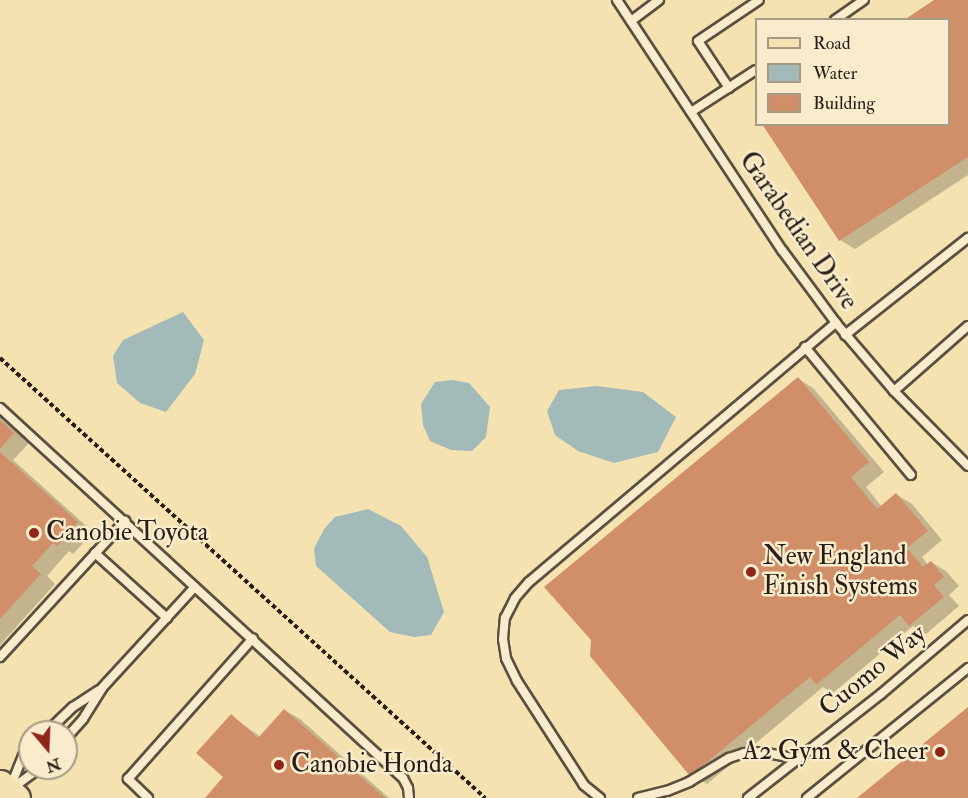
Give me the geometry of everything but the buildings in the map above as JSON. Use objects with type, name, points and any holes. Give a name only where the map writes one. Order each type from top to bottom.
[{"type":"lane","name":"Garabedian Drive","points":[[617,0],[782,250],[845,335],[894,392],[968,466]]},
{"type":"lane","points":[[631,21],[659,0]]},
{"type":"lane","points":[[729,88],[698,41],[759,0]]},
{"type":"lane","points":[[838,18],[864,0]]},
{"type":"lane","points":[[691,112],[755,71]]},
{"type":"lane","points":[[845,335],[968,238]]},
{"type":"lane","points":[[600,798],[584,785],[517,681],[506,658],[503,639],[505,618],[515,598],[529,582],[836,323]]},
{"type":"lane","points":[[894,392],[968,326]]},
{"type":"lane","points":[[805,347],[911,475]]},
{"type":"lane","points":[[0,408],[403,778],[408,788],[409,798]]},
{"type":"lane","points":[[0,657],[125,521]]},
{"type":"lane","points":[[95,553],[167,618]]},
{"type":"lane","points":[[78,725],[102,688],[195,587]]},
{"type":"lane","name":"Cuomo Way","points":[[751,797],[881,694],[968,620]]},
{"type":"lane","points":[[148,798],[128,779],[253,638]]},
{"type":"lane","points":[[807,798],[968,668]]},
{"type":"lane","points":[[59,720],[73,707],[102,688]]},
{"type":"lane","points":[[638,798],[667,791],[689,782],[729,758],[744,753],[762,752],[797,759]]},
{"type":"lane","points":[[8,791],[18,768]]},
{"type":"lane","points":[[8,791],[23,780]]},
{"type":"path","points":[[0,358],[485,798]]},
{"type":"water","points":[[183,312],[204,340],[195,374],[166,412],[140,403],[117,383],[113,356],[123,340]]},
{"type":"water","points":[[453,380],[469,383],[490,407],[486,437],[472,451],[451,450],[430,441],[423,425],[421,404],[435,382]]},
{"type":"water","points":[[597,386],[643,392],[676,417],[658,452],[614,463],[578,451],[555,435],[547,411],[559,390]]},
{"type":"water","points":[[368,509],[401,526],[427,557],[444,612],[431,635],[414,637],[390,632],[316,566],[314,549],[324,529],[335,517]]},
{"type":"place","name":"Canobie Toyota","points":[[34,533]]},
{"type":"place","name":"New England Finish Systems","points":[[751,572]]},
{"type":"place","name":"A2 Gym & Cheer","points":[[940,752]]},
{"type":"place","name":"Canobie Honda","points":[[279,765]]}]
